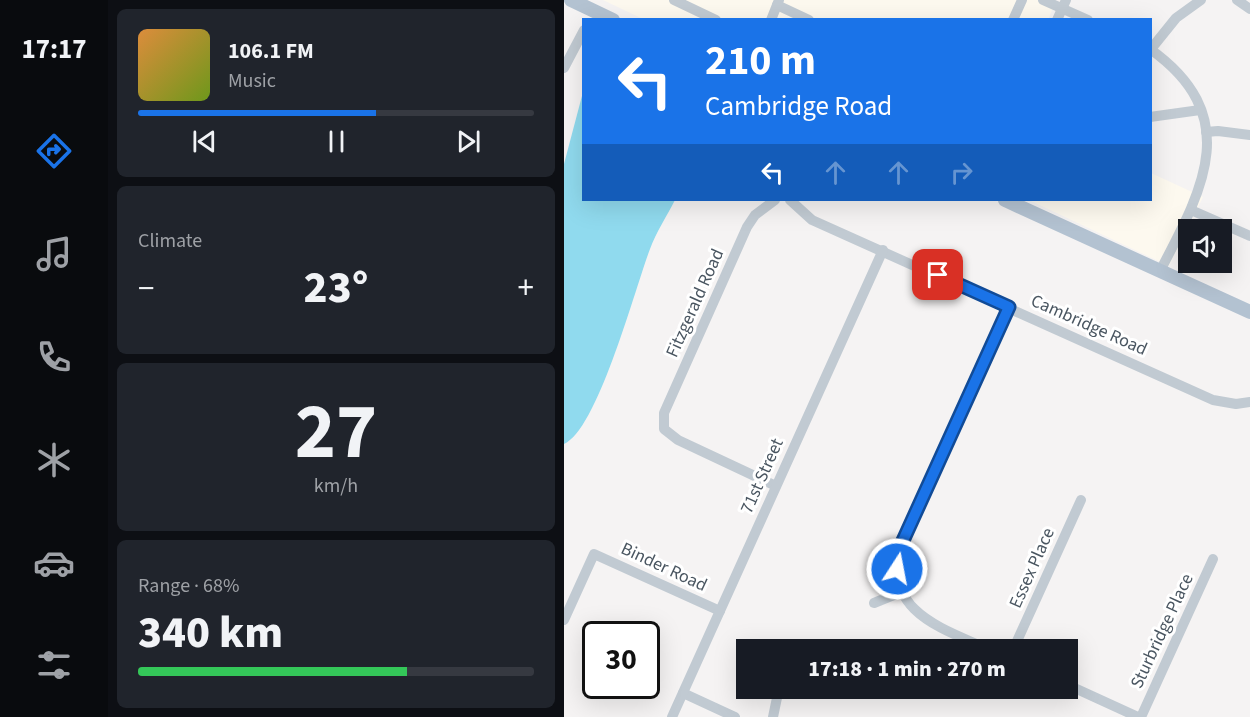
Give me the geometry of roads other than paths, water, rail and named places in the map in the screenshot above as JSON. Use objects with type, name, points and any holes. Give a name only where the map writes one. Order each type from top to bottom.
[{"type":"main road","points":[[571,0],[591,15]]},
{"type":"main road","points":[[1007,201],[1250,312]]},
{"type":"street","points":[[674,0],[712,18]]},
{"type":"street","points":[[1014,18],[1023,0]]},
{"type":"street","points":[[1043,0],[1064,4],[1085,18]]},
{"type":"street","points":[[1152,48],[1176,18],[1201,0]]},
{"type":"street","points":[[1237,0],[1250,9]]},
{"type":"street","points":[[772,18],[778,2],[806,18]]},
{"type":"street","points":[[1058,18],[1064,4]]},
{"type":"street","points":[[564,68],[582,34]]},
{"type":"street","points":[[1152,50],[1174,66],[1187,84],[1200,110],[1206,132],[1205,170],[1191,210],[1160,271]]},
{"type":"street","points":[[1152,117],[1200,110]]},
{"type":"street","points":[[1206,132],[1218,131],[1250,135]]},
{"type":"street","name":"Fitzgerald Road","points":[[774,201],[755,216],[747,227],[664,413],[664,429],[678,440],[776,486]]},
{"type":"street","name":"Cambridge Road","points":[[791,201],[812,220],[1213,400],[1236,404],[1250,402]]},
{"type":"street","points":[[1191,210],[1250,236]]},
{"type":"street","name":"71st Street","points":[[672,717],[883,250]]},
{"type":"street","points":[[966,639],[927,621],[904,596],[897,561],[901,545],[1009,307]]},
{"type":"street","name":"Essex Place","points":[[1018,639],[1081,500]]},
{"type":"street","name":"Binder Road","points":[[564,620],[594,554],[720,612]]},
{"type":"street","name":"Sturbridge Place","points":[[1139,717],[1213,559]]},
{"type":"street","points":[[874,603],[904,596]]},
{"type":"street","points":[[1078,690],[1139,717]]},
{"type":"street","points":[[683,693],[735,717]]},
{"type":"street","points":[[773,717],[777,699]]},
{"type":"water","points":[[582,96],[582,201],[674,201],[652,243],[615,355],[590,413],[577,433],[564,444],[564,164]]}]
